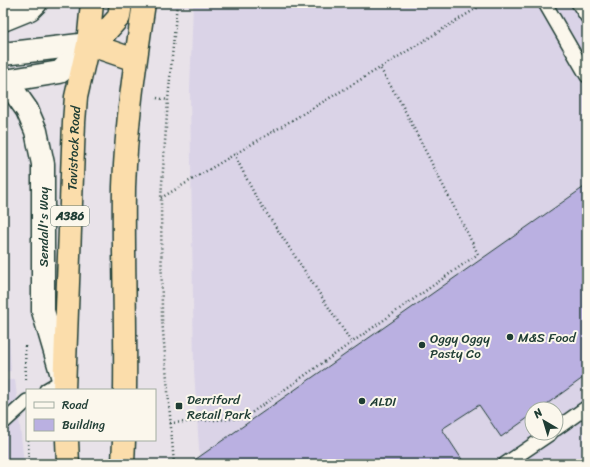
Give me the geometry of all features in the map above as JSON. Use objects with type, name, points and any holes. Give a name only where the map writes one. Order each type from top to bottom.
[{"type":"highway","name":"Tavistock Road","points":[[58,387],[76,97],[88,44],[92,3]]},
{"type":"highway","points":[[88,44],[102,36],[119,17],[121,3]]},
{"type":"highway","points":[[125,389],[126,324],[124,186],[131,95],[144,3]]},
{"type":"highway","points":[[88,44],[135,60]]},
{"type":"highway","points":[[67,441],[68,464]]},
{"type":"highway","points":[[123,464],[124,441]]},
{"type":"street","points":[[3,20],[30,9],[36,3]]},
{"type":"street","points":[[3,54],[88,44]]},
{"type":"street","name":"Sendall's Way","points":[[4,80],[60,72],[88,44]]},
{"type":"street","name":"Sendall's Way","points":[[4,80],[27,110],[36,131],[42,164],[43,311],[58,387]]},
{"type":"lane","points":[[578,3],[587,18]]},
{"type":"lane","points":[[546,5],[587,76]]},
{"type":"lane","points":[[3,423],[26,402]]},
{"type":"lane","points":[[564,423],[587,407]]},
{"type":"lane","points":[[505,464],[538,441]]},
{"type":"path","points":[[174,464],[162,319],[161,198],[168,100],[178,3]]},
{"type":"path","points":[[161,198],[380,68],[485,3]]},
{"type":"path","points":[[170,423],[244,418],[478,254],[401,103],[380,68]]},
{"type":"path","points":[[234,154],[256,197],[352,343]]},
{"type":"path","points":[[28,441],[28,464]]},
{"type":"shaded area","name":"Derriford Retail Park","points":[[193,3],[587,3],[587,464],[200,464],[194,370],[190,91]]},
{"type":"shaded area","points":[[3,225],[11,371],[3,372]]},
{"type":"shaded area","points":[[15,379],[24,464],[3,464],[3,381]]},
{"type":"building","points":[[587,185],[587,375],[551,401],[524,401],[524,421],[501,437],[479,405],[442,429],[465,464],[189,464]]},
{"type":"place","name":"M&S Food","points":[[510,337]]},
{"type":"place","name":"Oggy Oggy Pasty Co","points":[[422,345]]},
{"type":"place","name":"ALDI","points":[[362,401]]},
{"type":"place","name":"Derriford Retail Park","points":[[179,406]]}]
